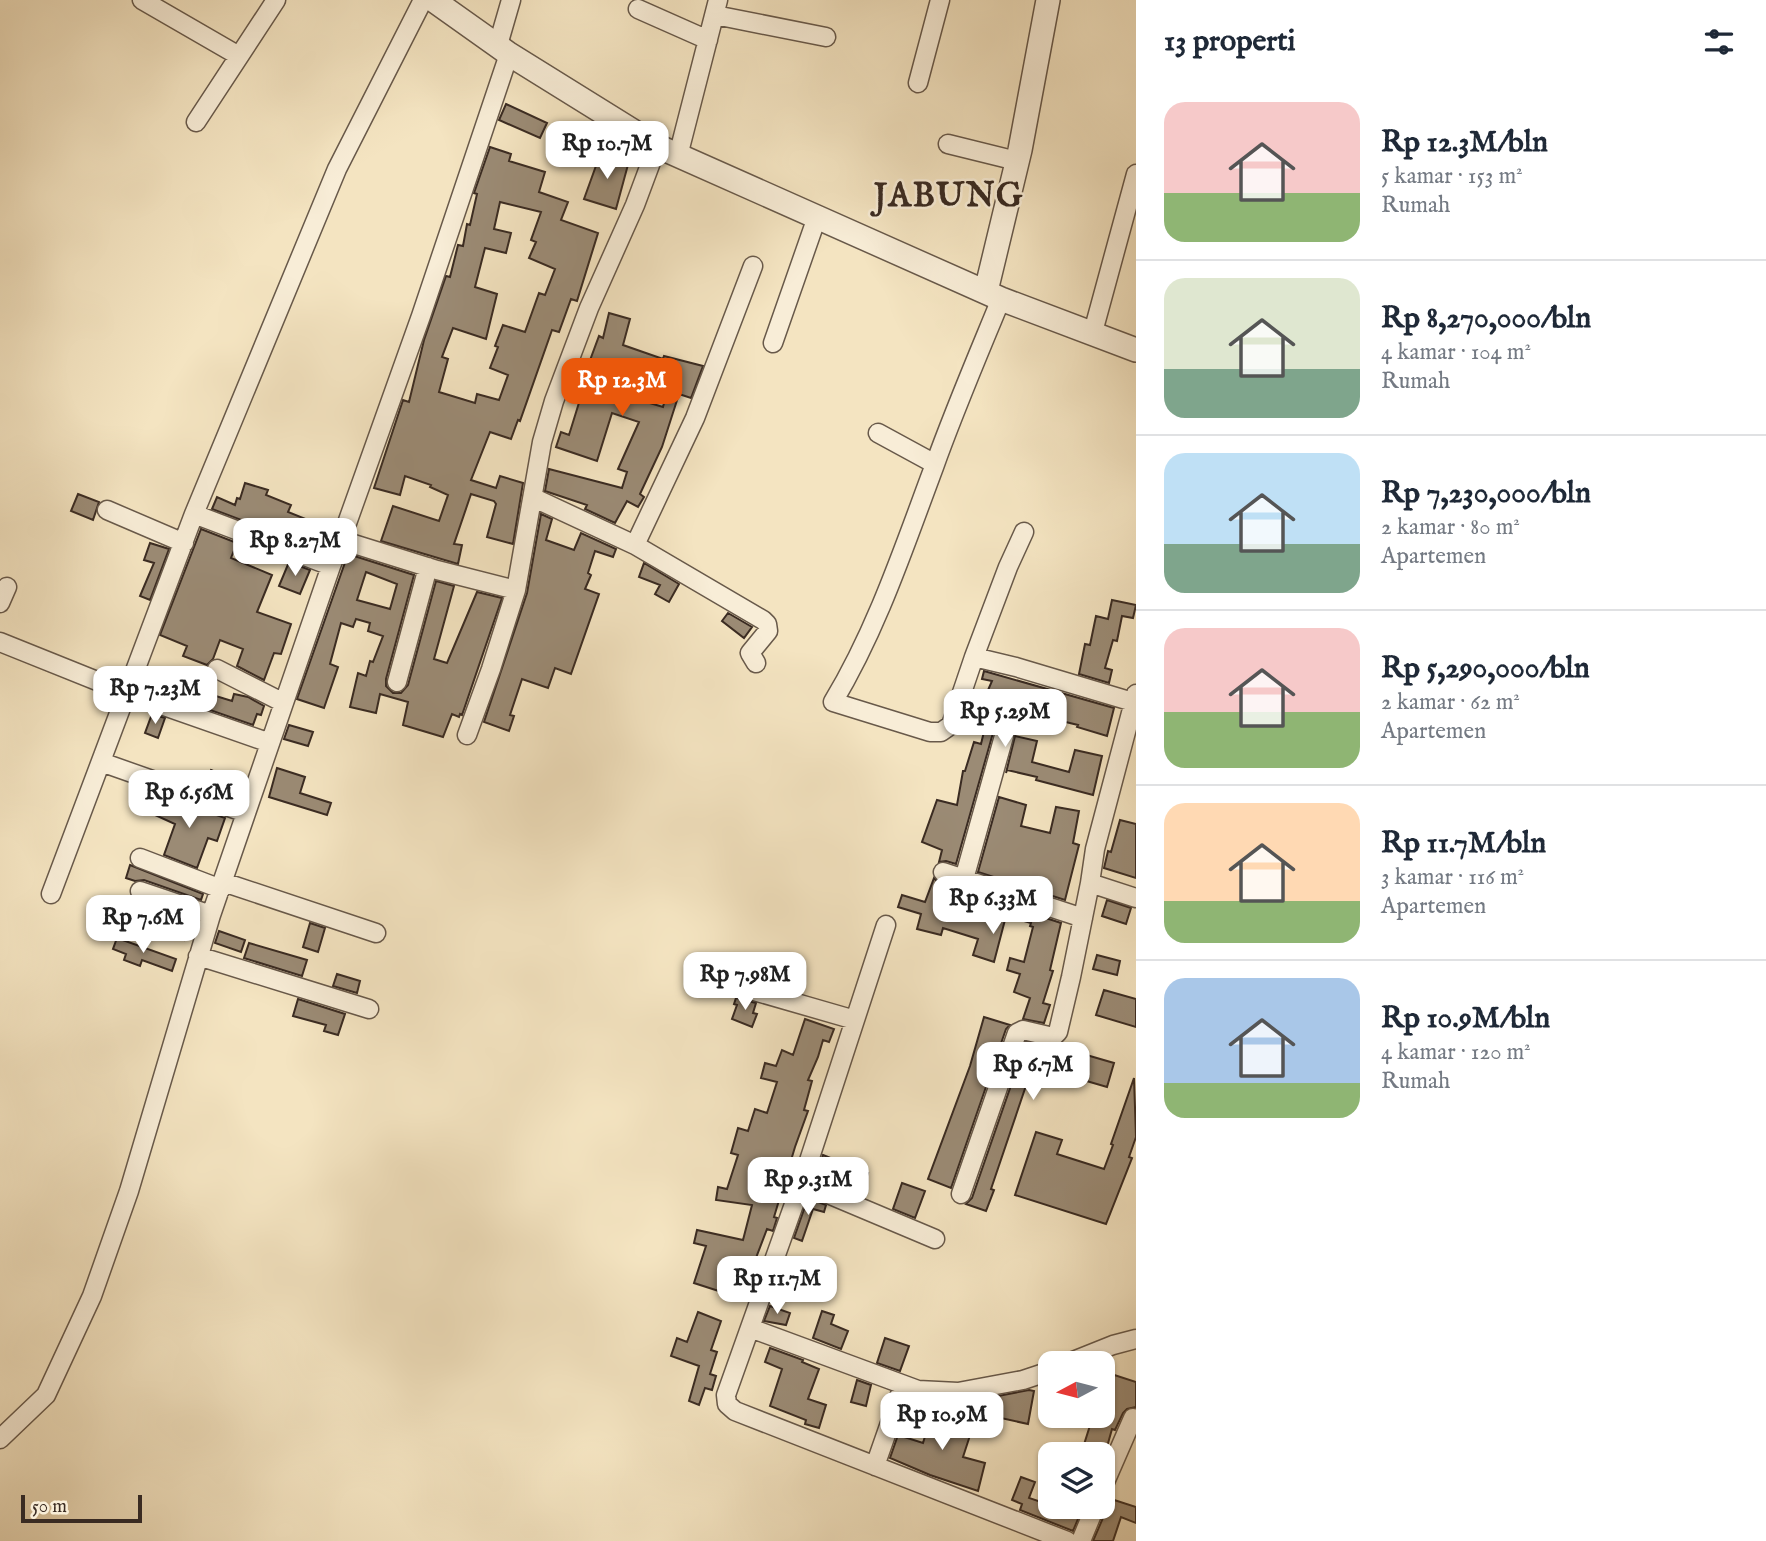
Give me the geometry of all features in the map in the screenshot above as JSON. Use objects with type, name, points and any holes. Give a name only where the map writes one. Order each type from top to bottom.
[{"type":"street","points":[[142,0],[239,56]]},
{"type":"street","points":[[196,122],[275,0]]},
{"type":"street","points":[[51,894],[194,514],[338,169],[423,0]]},
{"type":"street","points":[[433,0],[503,49],[657,146],[994,295],[1136,350]]},
{"type":"street","points":[[0,1439],[46,1395],[78,1330],[129,1191],[211,915],[331,566],[421,316],[503,49],[511,0]]},
{"type":"street","points":[[918,83],[940,0]]},
{"type":"street","points":[[1024,532],[974,657],[951,726],[941,732],[930,732],[833,702],[862,649],[889,586],[994,295],[1048,0]]},
{"type":"street","points":[[678,156],[716,7],[826,37]]},
{"type":"street","points":[[638,9],[708,40]]},
{"type":"street","points":[[948,144],[1017,161]]},
{"type":"street","points":[[467,735],[516,590],[542,442],[554,401],[589,308],[635,205],[657,146]]},
{"type":"street","points":[[1093,332],[1136,174]]},
{"type":"street","points":[[773,343],[817,217]]},
{"type":"street","points":[[635,545],[695,418],[752,266]]},
{"type":"street","points":[[878,433],[935,464]]},
{"type":"street","points":[[534,498],[635,545],[767,624],[768,631],[751,653],[756,663]]},
{"type":"street","points":[[107,510],[184,543]]},
{"type":"street","points":[[194,514],[331,566]]},
{"type":"street","points":[[341,540],[516,590]]},
{"type":"street","points":[[397,682],[428,567]]},
{"type":"street","points":[[0,642],[127,693],[270,743]]},
{"type":"street","points":[[961,1194],[1017,1033],[1023,1030],[1053,1037],[1058,1032],[1096,849],[1135,698],[974,657]]},
{"type":"street","points":[[217,669],[284,703]]},
{"type":"street","points":[[964,879],[1004,736]]},
{"type":"street","points":[[101,762],[246,813]]},
{"type":"street","points":[[140,858],[376,933]]},
{"type":"street","points":[[943,872],[1083,918]]},
{"type":"street","points":[[1090,883],[1136,898]]},
{"type":"street","points":[[140,891],[211,915]]},
{"type":"street","points":[[886,925],[802,1183],[726,1395],[727,1404],[735,1411],[1067,1541]]},
{"type":"street","points":[[198,956],[369,1009]]},
{"type":"street","points":[[723,982],[855,1020]]},
{"type":"street","points":[[802,1183],[934,1239]]},
{"type":"street","points":[[750,1328],[903,1385],[926,1391],[958,1392],[1023,1381],[1038,1375]]},
{"type":"street","points":[[1098,1351],[1136,1339]]},
{"type":"street","points":[[875,1466],[903,1385]]},
{"type":"street","points":[[1115,1459],[1133,1418]]},
{"type":"street","points":[[1082,1541],[1090,1519]]},
{"type":"building","points":[[506,104],[547,123],[540,138],[499,120]]},
{"type":"building","points":[[490,147],[511,154],[509,161],[545,172],[539,192],[568,202],[561,220],[598,233],[577,301],[571,299],[559,332],[552,330],[511,439],[490,432],[471,480],[496,488],[500,476],[523,483],[513,544],[487,537],[496,504],[471,494],[454,544],[462,545],[458,564],[381,541],[393,506],[439,521],[448,495],[430,487],[431,485],[405,476],[400,495],[374,488],[403,400],[409,402],[424,340],[446,276],[450,277],[458,245],[463,246],[477,194],[474,193]],"holes":[[[500,202],[541,212],[531,240],[536,242],[529,258],[555,269],[545,295],[539,293],[525,332],[503,325],[490,368],[508,375],[499,400],[477,394],[475,403],[439,392],[448,359],[442,357],[453,328],[486,339],[497,294],[475,287],[485,248],[506,253],[511,233],[494,229]]]},
{"type":"building","points":[[601,152],[629,161],[616,209],[584,199]]},
{"type":"building","points":[[609,313],[630,319],[623,345],[663,359],[664,356],[703,366],[691,398],[679,394],[662,447],[640,494],[644,497],[638,507],[627,501],[615,523],[585,509],[587,505],[545,491],[549,469],[622,488],[627,472],[618,469],[639,422],[612,413],[597,461],[556,447],[561,432],[569,435],[591,364],[589,363],[599,336],[603,338]],"holes":[[[613,363],[643,372],[645,366],[672,374],[663,407],[603,389]]]},
{"type":"building","points":[[245,483],[268,490],[266,495],[291,505],[288,512],[323,526],[316,548],[212,509],[217,497],[235,505]]},
{"type":"building","points":[[78,494],[99,502],[93,520],[71,511]]},
{"type":"building","points":[[541,514],[552,519],[546,540],[574,550],[581,533],[616,549],[613,557],[595,551],[588,573],[591,575],[585,589],[599,594],[571,674],[555,668],[548,688],[522,679],[510,715],[514,716],[509,731],[484,722],[527,593]]},
{"type":"building","points":[[201,529],[237,543],[231,558],[272,575],[257,612],[291,624],[281,654],[274,653],[264,680],[237,666],[243,649],[220,640],[213,659],[207,665],[183,656],[187,646],[160,635]]},
{"type":"building","points":[[150,543],[169,549],[150,600],[140,596],[154,563],[144,560]]},
{"type":"building","points":[[348,554],[414,575],[386,679],[386,686],[393,693],[401,693],[408,685],[436,581],[454,586],[434,659],[447,663],[477,592],[502,598],[462,715],[459,717],[452,714],[443,737],[403,725],[408,702],[380,694],[376,713],[350,707],[358,673],[366,676],[370,661],[373,662],[383,636],[368,631],[370,623],[356,619],[353,627],[341,623],[330,664],[338,667],[324,708],[297,699]],"holes":[[[366,572],[397,584],[390,609],[357,600]]]},
{"type":"building","points":[[289,562],[310,570],[300,594],[279,586]]},
{"type":"building","points":[[644,563],[679,584],[669,602],[655,594],[660,585],[639,577]]},
{"type":"building","points":[[1112,600],[1136,605],[1133,618],[1122,616],[1117,641],[1113,640],[1105,668],[1112,670],[1109,683],[1079,674],[1085,644],[1090,645],[1096,616],[1108,619]]},
{"type":"building","points":[[728,613],[752,627],[744,638],[722,621]]},
{"type":"building","points":[[147,670],[158,673],[157,678],[232,701],[234,694],[248,697],[264,706],[261,715],[257,714],[253,725],[141,686]]},
{"type":"building","points":[[984,671],[1114,708],[1107,736],[1077,727],[1078,725],[1008,708],[1004,725],[997,727],[993,733],[956,864],[939,862],[942,850],[922,842],[937,800],[957,805],[963,771],[974,742],[981,744],[988,715],[979,711],[992,681],[982,679]]},
{"type":"building","points":[[152,714],[165,718],[158,738],[145,733]]},
{"type":"building","points":[[289,725],[313,732],[308,746],[284,739]]},
{"type":"building","points":[[1015,736],[1037,741],[1032,762],[1069,772],[1075,750],[1102,756],[1093,795],[1036,780],[1037,777],[1007,770],[1006,773]]},
{"type":"building","points":[[277,768],[305,777],[300,793],[331,803],[327,815],[269,797]]},
{"type":"building","points":[[211,770],[237,782],[231,796],[204,786]]},
{"type":"building","points":[[163,796],[225,818],[217,841],[208,838],[197,868],[164,855],[175,824],[155,815]]},
{"type":"building","points":[[999,797],[1026,805],[1021,826],[1050,833],[1056,807],[1079,811],[1073,843],[1079,845],[1065,900],[978,872]]},
{"type":"building","points":[[1120,820],[1136,824],[1136,878],[1104,868]]},
{"type":"building","points":[[130,865],[203,894],[201,900],[144,880],[126,878]]},
{"type":"building","points":[[934,878],[939,883],[1061,923],[1050,970],[1053,971],[1043,1003],[1050,1005],[1044,1023],[1023,1019],[1030,998],[1014,992],[1020,974],[1007,970],[1010,958],[1024,962],[1033,927],[1030,926],[1031,923],[1006,916],[994,962],[973,955],[978,939],[943,928],[941,935],[917,929],[921,914],[898,907],[902,895],[925,902]]},
{"type":"building","points":[[1107,900],[1131,908],[1126,924],[1102,916]]},
{"type":"building","points":[[141,903],[192,921],[184,940],[135,919]]},
{"type":"building","points":[[310,923],[325,928],[318,952],[303,947]]},
{"type":"building","points":[[219,931],[245,940],[241,952],[215,943]]},
{"type":"building","points":[[117,938],[176,959],[172,971],[142,960],[140,966],[124,960],[126,954],[113,949]]},
{"type":"building","points":[[249,943],[307,960],[302,976],[244,958]]},
{"type":"building","points":[[1097,955],[1120,961],[1117,975],[1093,969]]},
{"type":"building","points":[[337,974],[360,981],[357,993],[333,986]]},
{"type":"building","points":[[1104,990],[1136,999],[1136,1027],[1096,1015]]},
{"type":"building","points":[[736,998],[756,1003],[753,1013],[757,1014],[752,1027],[732,1019],[737,1005],[734,1004]]},
{"type":"building","points":[[298,999],[345,1014],[338,1035],[324,1031],[326,1025],[293,1016]]},
{"type":"building","points":[[984,1017],[1010,1025],[1006,1029],[951,1188],[928,1179],[970,1066]]},
{"type":"building","points":[[805,1019],[834,1029],[829,1042],[823,1040],[808,1080],[812,1081],[804,1110],[808,1111],[774,1217],[777,1218],[773,1231],[767,1229],[754,1263],[743,1259],[731,1295],[694,1283],[706,1246],[694,1243],[697,1230],[743,1240],[752,1205],[716,1200],[718,1187],[727,1189],[738,1155],[731,1153],[738,1128],[748,1131],[755,1109],[767,1113],[777,1082],[761,1078],[765,1063],[776,1066],[782,1050],[793,1055]]},
{"type":"building","points":[[1026,1042],[1050,1048],[1059,1047],[1114,1063],[1107,1087],[1042,1068],[1041,1071],[1032,1068],[986,1211],[966,1204],[972,1198]]},
{"type":"building","points":[[1134,1078],[1136,1137],[1129,1157],[1132,1158],[1106,1224],[1015,1195],[1036,1132],[1062,1140],[1057,1154],[1104,1169]]},
{"type":"building","points":[[823,1155],[868,1173],[862,1191],[816,1176]]},
{"type":"building","points":[[902,1183],[925,1191],[915,1218],[893,1209]]},
{"type":"building","points":[[808,1198],[826,1205],[824,1212],[813,1209],[802,1241],[794,1238]]},
{"type":"building","points":[[770,1306],[790,1313],[786,1325],[764,1321]]},
{"type":"building","points":[[822,1311],[834,1315],[831,1324],[848,1331],[841,1349],[813,1338]]},
{"type":"building","points":[[698,1312],[721,1321],[711,1350],[717,1352],[710,1374],[716,1376],[712,1390],[705,1388],[699,1405],[689,1401],[699,1366],[671,1356],[677,1338],[687,1342]]},
{"type":"building","points":[[885,1338],[909,1346],[900,1371],[877,1363]]},
{"type":"building","points":[[770,1348],[819,1369],[808,1399],[826,1405],[819,1428],[770,1406],[782,1369],[765,1362]]},
{"type":"building","points":[[1115,1375],[1136,1382],[1136,1407],[1123,1413],[1115,1430],[1112,1429],[1108,1442],[1085,1442],[1089,1428],[1115,1428]]},
{"type":"building","points":[[857,1380],[871,1385],[866,1406],[851,1402]]},
{"type":"building","points":[[1034,1391],[1028,1424],[978,1413],[981,1399],[997,1401],[998,1396]]},
{"type":"building","points":[[933,1410],[974,1423],[963,1457],[985,1463],[978,1491],[890,1458],[898,1435],[923,1443]]},
{"type":"building","points":[[1021,1477],[1035,1482],[1029,1498],[1038,1501],[1038,1517],[1020,1510],[1022,1504],[1012,1500]]},
{"type":"building","points":[[1115,1500],[1136,1507],[1136,1523],[1121,1517],[1113,1541],[1093,1541],[1103,1519],[1115,1519]]},
{"type":"building","points":[[1043,1519],[1078,1519],[1073,1531]]},
{"type":"district","name":"JABUNG","points":[[949,194]]}]
